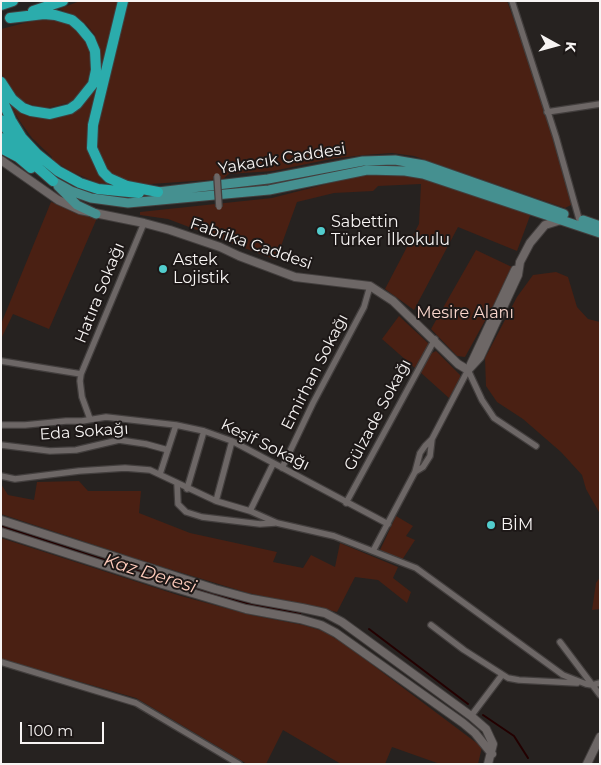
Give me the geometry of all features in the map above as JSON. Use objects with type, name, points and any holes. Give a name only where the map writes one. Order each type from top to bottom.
[{"type":"highway","points":[[1,5],[13,1]]},
{"type":"highway","points":[[6,20],[63,1]]},
{"type":"highway","points":[[123,1],[94,125],[92,148],[103,172],[109,178],[127,186],[158,192]]},
{"type":"highway","points":[[1,82],[12,99],[23,108],[50,114],[70,109],[78,104],[93,84],[96,70],[95,51],[90,39],[72,20],[44,14],[6,20]]},
{"type":"highway","name":"Yakacık Caddesi","points":[[1,97],[11,120],[22,138],[46,162],[69,178],[108,191],[158,192]]},
{"type":"highway","name":"Yakacık Caddesi","points":[[1,120],[17,146],[53,180]]},
{"type":"highway","points":[[1,138],[18,158]]},
{"type":"highway","points":[[1,148],[30,168],[53,180]]},
{"type":"main road","name":"Fabrika Caddesi","points":[[1,160],[58,200],[80,210],[144,223],[220,247],[238,256],[295,277],[370,286],[393,301],[435,339],[458,364],[468,370]]},
{"type":"main road","name":"Yakacık Caddesi","points":[[158,192],[268,179],[362,161],[395,160],[424,165],[599,227]]},
{"type":"main road","name":"Yakacık Caddesi","points":[[53,180],[71,191],[91,198],[110,202],[133,203],[269,190],[360,171],[399,170],[423,174],[562,219],[599,227]]},
{"type":"main road","points":[[53,180],[77,204],[96,214]]},
{"type":"main road","points":[[468,370],[474,354],[520,262],[539,231],[545,225],[562,219]]},
{"type":"main road","points":[[1,520],[215,589],[252,599],[325,613],[342,622],[486,729],[493,744],[488,764]]},
{"type":"main road","points":[[1,532],[237,606],[321,625],[463,723],[475,733],[492,754]]},
{"type":"main road","points":[[587,764],[600,737]]},
{"type":"street","points":[[512,1],[556,137],[579,219]]},
{"type":"street","points":[[547,112],[600,104]]},
{"type":"street","points":[[217,176],[219,207]]},
{"type":"street","name":"Hatıra Sokağı","points":[[81,374],[144,223]]},
{"type":"street","name":"Emirhan Sokağı","points":[[282,468],[313,403],[364,307],[370,286]]},
{"type":"street","name":"Gülzade Sokağı","points":[[346,503],[435,339]]},
{"type":"street","points":[[1,361],[81,374],[82,397],[90,419]]},
{"type":"street","points":[[416,472],[416,463],[420,454],[432,439],[468,370]]},
{"type":"street","points":[[468,370],[482,400],[494,418],[536,446]]},
{"type":"street","name":"Keşif Sokağı","points":[[1,425],[25,426],[106,417],[176,425],[204,431],[232,441],[388,524]]},
{"type":"street","points":[[160,474],[176,425]]},
{"type":"street","points":[[187,488],[204,431]]},
{"type":"street","points":[[374,551],[416,472],[423,467],[430,456],[432,439]]},
{"type":"street","name":"Eda Sokağı","points":[[1,446],[50,451],[76,450],[119,440],[168,450]]},
{"type":"street","points":[[216,501],[232,441]]},
{"type":"street","points":[[250,511],[273,464]]},
{"type":"street","points":[[1,476],[15,479],[79,470],[125,468],[150,470],[216,501],[278,522],[334,536],[416,568],[563,675],[580,683]]},
{"type":"street","points":[[177,483],[178,504],[186,512],[202,517],[260,524],[278,522]]},
{"type":"street","points":[[431,625],[502,675],[519,680],[592,685],[600,682]]},
{"type":"street","points":[[560,642],[600,694]]},
{"type":"street","points":[[1,662],[136,703],[239,764]]},
{"type":"street","points":[[471,716],[502,675]]},
{"type":"green space","points":[[80,1],[118,1],[102,67],[101,55],[95,35],[76,16],[59,9]]},
{"type":"green space","points":[[129,1],[507,1],[541,92],[573,204],[565,208],[414,156],[392,153],[331,159],[273,171],[229,174],[223,179],[136,185],[113,176],[100,160],[96,139],[120,23]]},
{"type":"green space","points":[[44,18],[56,19],[78,30],[92,53],[92,74],[78,97],[68,103],[47,108],[28,104],[18,97],[11,90],[1,73],[1,29]]},
{"type":"green space","points":[[98,84],[87,142],[113,185],[98,183],[72,172],[51,159],[52,157],[32,138],[7,99],[31,113],[76,110],[84,104],[83,102]]},
{"type":"green space","points":[[388,173],[415,175],[531,213],[517,251],[458,227],[414,310],[385,289],[419,224],[421,184],[378,186],[373,191],[334,193],[297,202],[276,260],[168,219],[140,215],[140,212],[272,198],[358,176]]},
{"type":"green space","points":[[51,202],[97,218],[49,329],[13,314],[1,339],[1,324]]},
{"type":"green space","name":"Mesire Alanı","points":[[476,250],[514,268],[465,357],[457,356],[431,329]]},
{"type":"green space","points":[[556,272],[568,277],[577,307],[588,319],[600,322],[600,514],[586,489],[582,475],[561,452],[523,419],[497,402],[486,386],[485,358],[517,297],[533,275]]},
{"type":"green space","points":[[399,316],[429,344],[415,368],[382,339]]},
{"type":"green space","points":[[436,351],[460,375],[460,379],[449,398],[420,372],[432,353]]},
{"type":"green space","points":[[79,481],[88,491],[141,491],[139,513],[190,533],[277,552],[273,562],[303,568],[311,555],[335,567],[340,543],[398,567],[393,578],[411,592],[407,603],[378,580],[355,577],[337,612],[248,593],[143,561],[1,514],[1,484],[8,495],[34,500],[37,482]]},
{"type":"green space","points":[[396,516],[413,526],[406,536],[415,540],[402,560],[380,550]]},
{"type":"green space","points":[[1,538],[181,596],[251,615],[303,625],[323,631],[346,645],[482,747],[478,764],[440,764],[392,747],[385,764],[341,764],[283,730],[266,764],[247,764],[136,698],[1,659]]},
{"type":"green space","points":[[600,577],[600,609],[592,610],[596,583]]},
{"type":"waterway","name":"Kaz Deresi","points":[[1,526],[186,587],[237,601],[300,614]]},
{"type":"waterway","name":"Kaz Deresi","points":[[369,629],[468,704]]},
{"type":"waterway","name":"Kaz Deresi","points":[[483,715],[514,736],[528,758]]},
{"type":"place","name":"Sabettin Türker İlkokulu","points":[[321,231]]},
{"type":"place","name":"Astek Lojistik","points":[[163,269]]},
{"type":"place","name":"BİM","points":[[491,525]]}]
